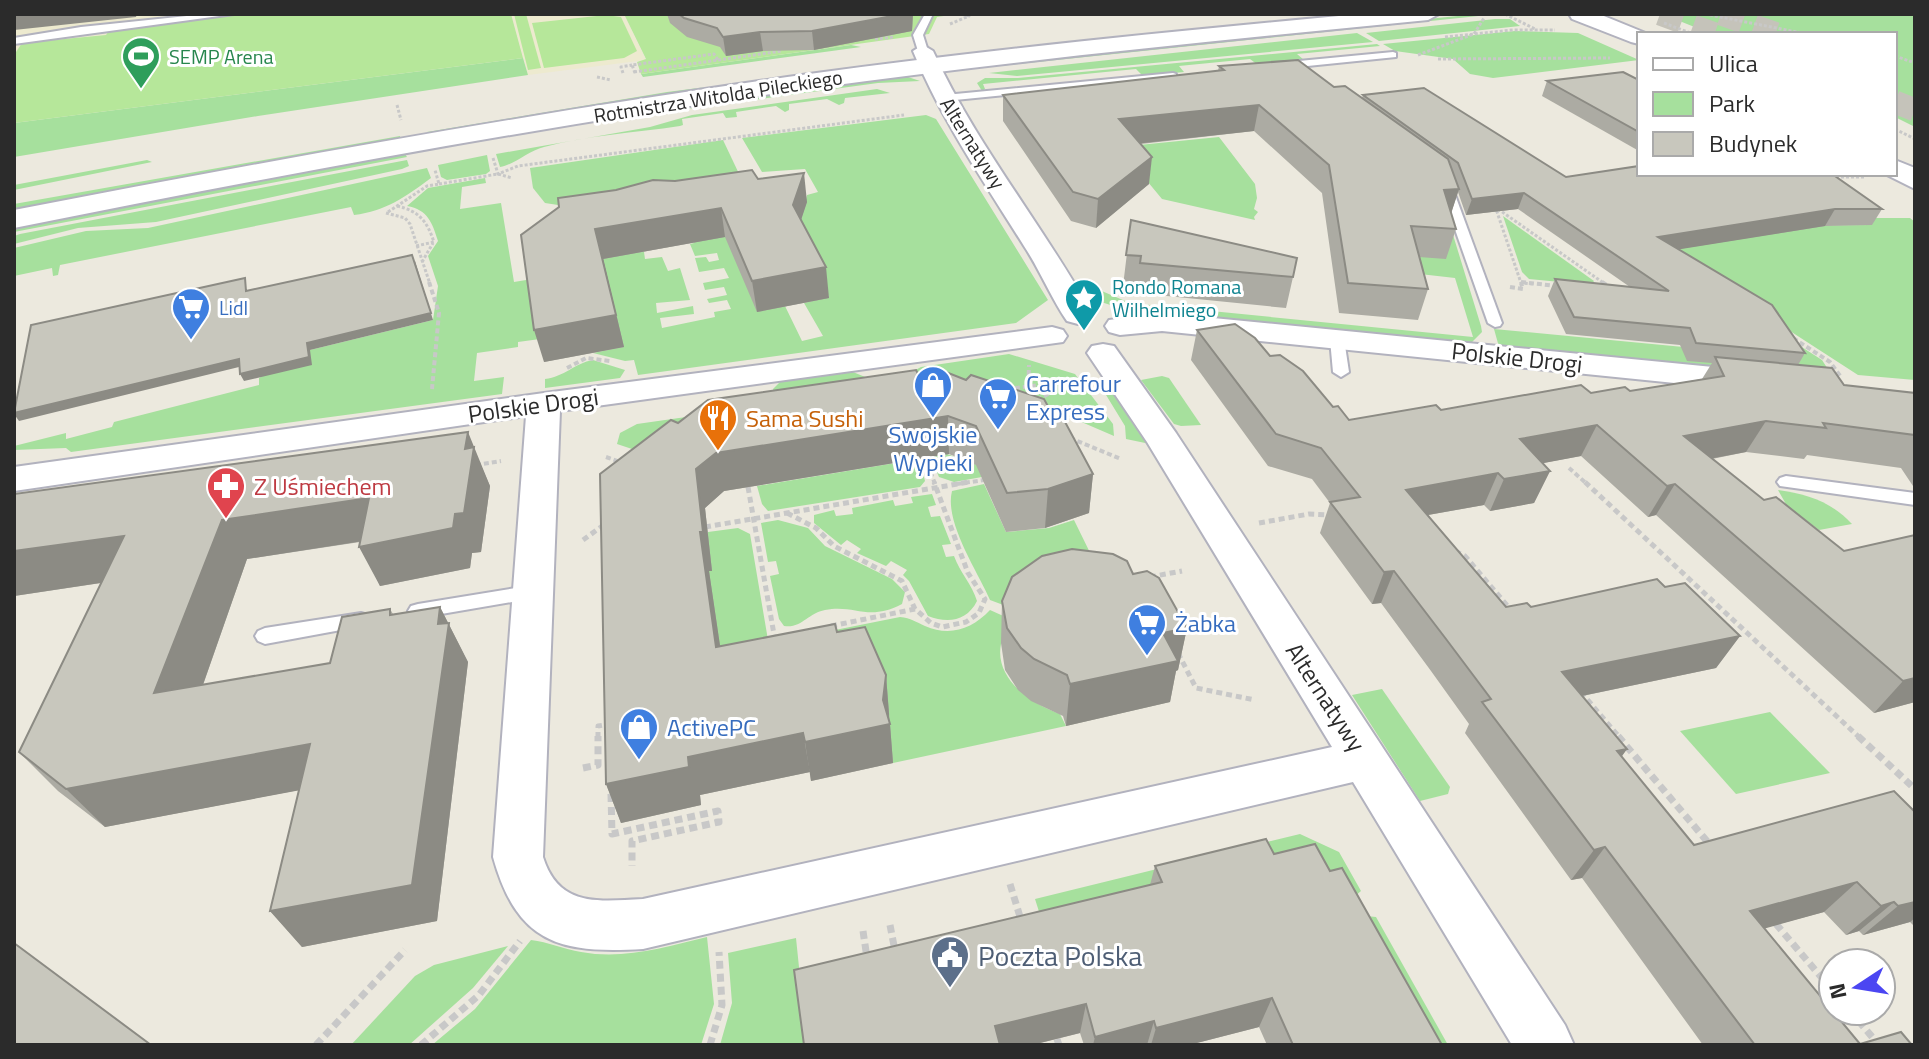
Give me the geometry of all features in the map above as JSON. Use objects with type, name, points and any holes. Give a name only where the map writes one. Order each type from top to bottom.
[{"type":"main road","name":"Rotmistrza Witolda Pileckiego","points":[[14,196],[659,87],[918,52],[1321,14]]},
{"type":"main road","name":"Rotmistrza Witolda Pileckiego","points":[[14,219],[571,119],[918,52],[1428,14]]},
{"type":"main road","points":[[1580,14],[1637,36]]},
{"type":"main road","points":[[1616,14],[1665,29]]},
{"type":"main road","points":[[1897,147],[1915,157]]},
{"type":"main road","points":[[1897,169],[1915,180]]},
{"type":"street","name":"Alternatywy","points":[[918,52],[1042,249],[1078,315]]},
{"type":"street","points":[[1078,315],[1097,315],[1102,351],[1041,346],[1055,324],[1078,315]]},
{"type":"street","name":"Polskie Drogi","points":[[1102,351],[1162,322],[1790,384]]},
{"type":"street","name":"Polskie Drogi","points":[[14,479],[544,403],[1041,346]]},
{"type":"street","name":"Alternatywy","points":[[1102,351],[1164,441],[1545,1045]]},
{"type":"street","points":[[544,403],[518,857],[522,879],[530,896],[545,910],[572,921],[603,927],[643,924],[1366,759]]},
{"type":"lane","points":[[14,41],[81,30],[230,14]]},
{"type":"lane","points":[[918,52],[918,35],[929,14]]},
{"type":"lane","points":[[1273,67],[1393,55]]},
{"type":"lane","points":[[1287,65],[1301,75]]},
{"type":"lane","points":[[945,98],[1184,75]]},
{"type":"lane","points":[[1434,172],[1450,190],[1495,323]]},
{"type":"lane","points":[[1337,339],[1341,372]]},
{"type":"lane","points":[[1786,482],[1915,499]]},
{"type":"lane","points":[[265,636],[534,592]]},
{"type":"path","points":[[950,27],[950,24],[969,16],[962,14]]},
{"type":"path","points":[[1505,14],[1536,30]]},
{"type":"path","points":[[1705,14],[1797,32]]},
{"type":"path","points":[[1418,55],[1474,34],[1484,18]]},
{"type":"path","points":[[875,39],[918,52]]},
{"type":"path","points":[[634,72],[782,51]]},
{"type":"path","points":[[623,73],[621,67],[632,65],[714,54],[718,60]]},
{"type":"path","points":[[1438,59],[1622,58]]},
{"type":"path","points":[[632,65],[638,81]]},
{"type":"path","points":[[435,392],[431,388],[439,313],[410,224],[405,218],[386,213],[427,186],[498,174],[518,166],[904,115]]},
{"type":"path","points":[[1897,130],[1915,139]]},
{"type":"path","points":[[492,153],[498,174]]},
{"type":"path","points":[[433,165],[439,184]]},
{"type":"path","points":[[498,174],[512,178]]},
{"type":"path","points":[[1820,178],[1866,177]]},
{"type":"path","points":[[1484,198],[1615,291],[1601,290]]},
{"type":"path","points":[[396,206],[423,215],[434,242]]},
{"type":"path","points":[[1497,208],[1521,283],[1559,287]]},
{"type":"path","points":[[416,246],[434,242]]},
{"type":"path","points":[[422,262],[434,242]]},
{"type":"path","points":[[1783,332],[1830,362],[1841,377]]},
{"type":"path","points":[[1041,346],[1023,408],[1066,382],[1102,351]]},
{"type":"path","points":[[1002,390],[1066,382]]},
{"type":"path","points":[[1065,436],[1121,459]]},
{"type":"path","points":[[606,457],[634,466]]},
{"type":"path","points":[[787,513],[816,528],[834,546],[902,581],[915,609],[931,623],[942,627],[956,626],[979,613],[985,599],[968,573],[925,457]]},
{"type":"path","points":[[473,465],[514,460]]},
{"type":"path","points":[[1569,468],[1911,780],[1915,789]]},
{"type":"path","points":[[705,527],[984,480]]},
{"type":"path","points":[[748,487],[775,646]]},
{"type":"path","points":[[1287,518],[1309,514],[1338,515]]},
{"type":"path","points":[[583,540],[615,516]]},
{"type":"path","points":[[1452,549],[1465,556],[1515,615]]},
{"type":"path","points":[[1139,580],[1182,571]]},
{"type":"path","points":[[822,628],[915,609]]},
{"type":"path","points":[[775,638],[791,635]]},
{"type":"path","points":[[1175,647],[1196,688],[1255,700]]},
{"type":"path","points":[[1580,692],[1713,848]]},
{"type":"path","points":[[583,768],[598,765],[598,726],[610,723],[610,739]]},
{"type":"path","points":[[611,787],[612,834],[718,811],[719,822],[632,841],[632,866]]},
{"type":"path","points":[[1016,903],[1024,930]]},
{"type":"path","points":[[1776,924],[1817,972]]},
{"type":"path","points":[[890,925],[898,967]]},
{"type":"path","points":[[863,931],[870,974]]},
{"type":"path","points":[[421,1045],[479,995],[520,940]]},
{"type":"path","points":[[710,1045],[722,1005],[718,945]]},
{"type":"path","points":[[316,1045],[405,950]]},
{"type":"path","points":[[1864,1027],[1879,1045]]},
{"type":"shaded area","points":[[14,14],[238,14],[111,28],[106,35],[22,43],[14,55]]},
{"type":"shaded area","points":[[511,14],[624,14],[646,60],[528,75]]},
{"type":"green space","name":"SEMP Arena","points":[[239,14],[511,14],[523,58],[14,123],[14,55],[22,43],[106,35],[111,28]]},
{"type":"green space","points":[[514,14],[526,14],[541,68],[528,70]]},
{"type":"green space","points":[[624,14],[957,14],[937,17],[929,34],[641,74],[637,62],[646,59]]},
{"type":"green space","points":[[1662,14],[1915,14],[1915,127],[1897,118],[1897,32],[1707,32]]},
{"type":"green space","points":[[606,15],[621,17],[637,51],[624,58],[544,68],[532,23]]},
{"type":"green space","points":[[1488,15],[1000,66],[995,63]]},
{"type":"green space","points":[[1510,19],[1520,26],[1379,41],[1366,33]]},
{"type":"green space","points":[[1515,31],[1578,33],[1637,60],[1493,78],[1470,74],[1453,59],[1395,51],[1383,44]]},
{"type":"green space","points":[[1357,33],[1373,42],[1017,76],[989,73]]},
{"type":"green space","points":[[851,45],[861,47],[643,77],[641,74]]},
{"type":"green space","points":[[1380,46],[1297,54],[1304,60],[1258,65],[1250,59],[1179,66],[1184,72],[1143,76],[1136,69],[983,84],[985,89],[982,91],[977,83],[985,78],[1018,78]]},
{"type":"green space","points":[[523,58],[528,75],[14,157],[14,123]]},
{"type":"green space","points":[[905,76],[920,81],[878,83],[688,109],[716,102]]},
{"type":"green space","points":[[706,87],[429,137],[427,132],[667,92]]},
{"type":"green space","points":[[877,89],[890,93],[845,98],[844,103],[839,105],[827,99],[789,104],[789,110],[785,112],[776,106],[736,112],[737,117],[726,118],[723,113],[682,119],[683,125],[680,126],[586,138],[650,127],[692,115]]},
{"type":"green space","points":[[926,115],[936,119],[1048,300],[1016,323],[638,375],[634,360],[625,361],[593,353],[623,347],[590,254],[644,252],[645,259],[662,257],[668,271],[680,268],[690,300],[656,303],[657,313],[693,306],[694,314],[660,318],[662,328],[715,317],[714,312],[731,309],[727,300],[709,303],[707,299],[727,295],[724,287],[705,290],[703,283],[729,278],[724,268],[699,272],[695,258],[706,257],[709,262],[719,260],[717,253],[695,256],[690,244],[694,243],[692,237],[731,230],[785,306],[802,341],[823,336],[804,303],[829,297],[800,224],[807,195],[818,192],[805,169],[762,172],[742,138]]},
{"type":"green space","points":[[400,136],[401,142],[14,212],[14,204]]},
{"type":"green space","points":[[1219,137],[1255,184],[1257,198],[1254,209],[1258,212],[1255,220],[1162,199],[1119,147]]},
{"type":"green space","points":[[723,140],[741,178],[558,205],[545,203],[533,188],[530,168]]},
{"type":"green space","points":[[570,141],[538,149],[500,167],[496,154]]},
{"type":"green space","points":[[405,154],[407,157],[14,232],[14,227]]},
{"type":"green space","points":[[487,155],[490,171],[486,174],[447,180],[441,177],[438,165]]},
{"type":"green space","points":[[147,160],[152,162],[14,190],[14,185]]},
{"type":"green space","points":[[407,160],[409,166],[402,169],[156,222],[78,228],[14,244],[14,236],[20,234]]},
{"type":"green space","points":[[427,168],[431,178],[395,202],[365,213],[354,215],[351,207],[60,265],[58,275],[53,276],[52,268],[14,276],[14,248],[86,231],[148,228]]},
{"type":"green space","points":[[485,178],[486,183],[462,187],[460,209],[501,203],[514,282],[532,279],[540,339],[518,342],[518,347],[477,353],[474,381],[504,377],[502,394],[71,452],[66,448],[14,450],[14,446],[66,433],[66,439],[112,427],[114,422],[259,385],[259,378],[310,350],[433,320],[438,286],[428,256],[438,241],[428,218],[420,210],[407,206],[428,188]]},
{"type":"green space","points":[[1438,186],[1481,326],[1482,332],[1470,344],[1172,315],[1170,310],[1126,310],[1098,301],[1088,282],[1092,281],[1097,289],[1130,303],[1473,337],[1455,278],[1411,273]]},
{"type":"green space","points":[[1503,216],[1594,281],[1591,285],[1529,279],[1522,272]]},
{"type":"green space","points":[[1862,218],[1910,218],[1915,222],[1915,380],[1858,375],[1668,252],[1760,226],[1870,225]]},
{"type":"green space","points":[[1766,324],[1822,360],[1835,380],[1499,347],[1494,329],[1788,357]]},
{"type":"green space","points":[[1009,354],[1075,374],[1113,424],[1114,436],[1028,399],[910,373],[921,367]]},
{"type":"green space","points":[[593,360],[625,370],[620,378],[545,388],[545,379]]},
{"type":"green space","points":[[848,370],[875,381],[775,395],[773,389],[782,380]]},
{"type":"green space","points":[[1162,376],[1169,378],[1201,425],[1174,424],[1141,380]]},
{"type":"green space","points":[[1110,386],[1150,444],[1126,439],[1125,426],[1103,390],[1103,387]]},
{"type":"green space","points":[[735,410],[644,453],[617,444],[620,433],[637,424]]},
{"type":"green space","points":[[947,454],[977,465],[982,477],[954,482],[939,477],[930,456]]},
{"type":"green space","points":[[919,459],[925,481],[920,487],[768,511],[762,504],[757,486]]},
{"type":"green space","points":[[984,484],[1006,532],[1049,528],[1074,520],[1099,571],[1019,611],[990,600],[957,532],[951,503],[952,491]]},
{"type":"green space","points":[[1778,490],[1818,500],[1852,524],[1819,530],[1787,506]]},
{"type":"green space","points":[[932,494],[936,505],[928,507],[931,517],[940,516],[951,544],[942,545],[946,557],[954,556],[977,601],[968,613],[956,619],[928,616],[903,575],[907,570],[891,561],[886,566],[857,553],[861,549],[847,540],[841,545],[814,523],[814,515],[834,510],[836,516],[853,514],[852,508],[893,500],[895,506],[913,503],[911,497]]},
{"type":"green space","points":[[778,520],[808,528],[825,546],[892,579],[905,592],[902,604],[880,612],[825,610],[795,625],[784,626],[779,619],[770,576],[779,574],[776,561],[768,562],[761,523]]},
{"type":"green space","points":[[738,528],[750,534],[768,640],[715,663],[719,639],[704,572],[708,532]]},
{"type":"green space","points":[[990,610],[1010,619],[1000,657],[1009,679],[1027,697],[1060,714],[1066,726],[893,763],[887,739],[889,714],[795,638],[900,617],[934,629],[952,631],[976,622]]},
{"type":"green space","points":[[1382,689],[1450,787],[1448,794],[1420,801],[1352,695]]},
{"type":"green space","points":[[1770,712],[1830,773],[1736,794],[1680,731]]},
{"type":"green space","points":[[1300,834],[1339,852],[1361,891],[1354,897],[1366,916],[1376,917],[1448,1045],[1406,1045],[1048,940],[1035,899]]},
{"type":"green space","points":[[707,937],[714,1004],[701,1045],[432,1045],[475,1009],[531,940],[581,952],[613,954],[644,951]]},
{"type":"green space","points":[[796,938],[807,1045],[720,1045],[732,1003],[728,953]]},
{"type":"green space","points":[[508,946],[473,988],[409,1045],[351,1045],[415,976],[434,965]]},
{"type":"building","points":[[679,14],[903,14],[812,31],[760,32],[723,37],[717,28]]},
{"type":"building","points":[[1298,60],[1334,87],[1345,86],[1448,159],[1459,189],[1444,190],[1456,229],[1411,226],[1428,289],[1348,283],[1329,165],[1259,105],[1119,119],[1152,157],[1098,199],[1073,192],[1003,95],[1224,70],[1219,66]]},
{"type":"building","points":[[1623,72],[1637,79],[1637,131],[1547,81]]},
{"type":"building","points":[[1424,88],[1566,177],[1637,166],[1637,176],[1835,176],[1882,209],[1835,209],[1658,237],[1772,305],[1805,353],[1696,343],[1690,328],[1574,317],[1555,279],[1669,291],[1524,193],[1472,199],[1458,163],[1363,95]]},
{"type":"building","points":[[752,170],[758,179],[804,173],[793,205],[826,267],[752,281],[721,208],[595,229],[616,315],[534,330],[521,235],[559,207],[558,198],[616,190],[653,180],[675,181]]},
{"type":"building","points":[[1131,220],[1297,258],[1293,277],[1140,263],[1141,256],[1126,255]]},
{"type":"building","name":"Lidl","points":[[412,255],[431,313],[307,343],[309,357],[240,374],[239,359],[14,413],[31,325],[245,278],[246,291]]},
{"type":"building","points":[[1235,324],[1255,338],[1270,356],[1280,355],[1303,371],[1333,407],[1338,406],[1349,420],[1436,405],[1441,410],[1581,385],[1591,393],[1625,387],[1630,391],[1724,376],[1715,357],[1832,368],[1844,385],[1915,393],[1915,435],[1823,423],[1826,428],[1766,421],[1684,436],[1764,500],[1776,497],[1844,551],[1915,535],[1915,678],[1903,681],[1675,484],[1667,486],[1597,425],[1520,439],[1550,471],[1504,479],[1498,473],[1406,490],[1506,607],[1527,603],[1531,607],[1657,579],[1665,587],[1685,583],[1740,636],[1562,672],[1627,749],[1617,751],[1694,845],[1894,791],[1915,812],[1915,902],[1898,906],[1894,902],[1881,906],[1857,882],[1750,911],[1817,992],[1817,1027],[1846,1027],[1860,1044],[1901,1032],[1912,1045],[1755,1045],[1605,847],[1594,850],[1482,702],[1491,699],[1394,571],[1384,572],[1330,502],[1360,497],[1321,448],[1276,434],[1197,330]]},
{"type":"building","points":[[916,370],[918,374],[941,370],[966,380],[971,375],[1044,399],[1056,421],[1064,420],[1093,474],[1048,489],[1007,493],[976,426],[948,416],[716,453],[696,469],[703,532],[700,532],[716,647],[835,624],[837,632],[865,627],[886,675],[883,700],[890,724],[805,742],[803,733],[688,757],[689,767],[606,784],[600,474],[671,420],[678,423],[708,400]]},
{"type":"building","points":[[468,432],[465,449],[474,447],[464,513],[455,514],[453,528],[359,547],[369,498],[222,520],[154,693],[330,663],[342,617],[390,609],[390,615],[440,607],[438,624],[449,623],[412,885],[270,911],[310,744],[66,789],[19,752],[124,536],[14,551],[14,494]]},
{"type":"building","points":[[1072,549],[1113,554],[1127,561],[1133,574],[1147,571],[1159,578],[1187,628],[1163,633],[1178,661],[1070,684],[1067,675],[1034,659],[1021,648],[1007,628],[1002,601],[1012,577],[1042,556]]},
{"type":"building","points":[[1266,839],[1274,854],[1315,844],[1330,871],[1342,868],[1442,1045],[1293,1045],[1272,998],[1156,1028],[1154,1021],[1095,1037],[1086,1004],[995,1026],[1000,1045],[804,1045],[794,970],[1162,882],[1155,866]]},
{"type":"building","points":[[14,943],[151,1045],[14,1045]]},
{"type":"tunnel","points":[[1660,14],[1710,32]]},
{"type":"tunnel","points":[[1721,14],[1771,32]]},
{"type":"tunnel","points":[[1897,103],[1915,110]]},
{"type":"place","name":"SEMP Arena","points":[[141,90]]},
{"type":"place","name":"Rondo Romana Wilhelmiego","points":[[1084,332]]},
{"type":"place","name":"Lidl","points":[[191,341]]},
{"type":"place","name":"Swojskie Wypieki","points":[[933,419]]},
{"type":"place","name":"Carrefour Express","points":[[998,431]]},
{"type":"place","name":"Sama Sushi","points":[[718,452]]},
{"type":"place","name":"Z Uśmiechem","points":[[226,520]]},
{"type":"place","name":"Żabka","points":[[1147,657]]},
{"type":"place","name":"ActivePC","points":[[639,761]]},
{"type":"place","name":"Poczta Polska","points":[[950,989]]}]
